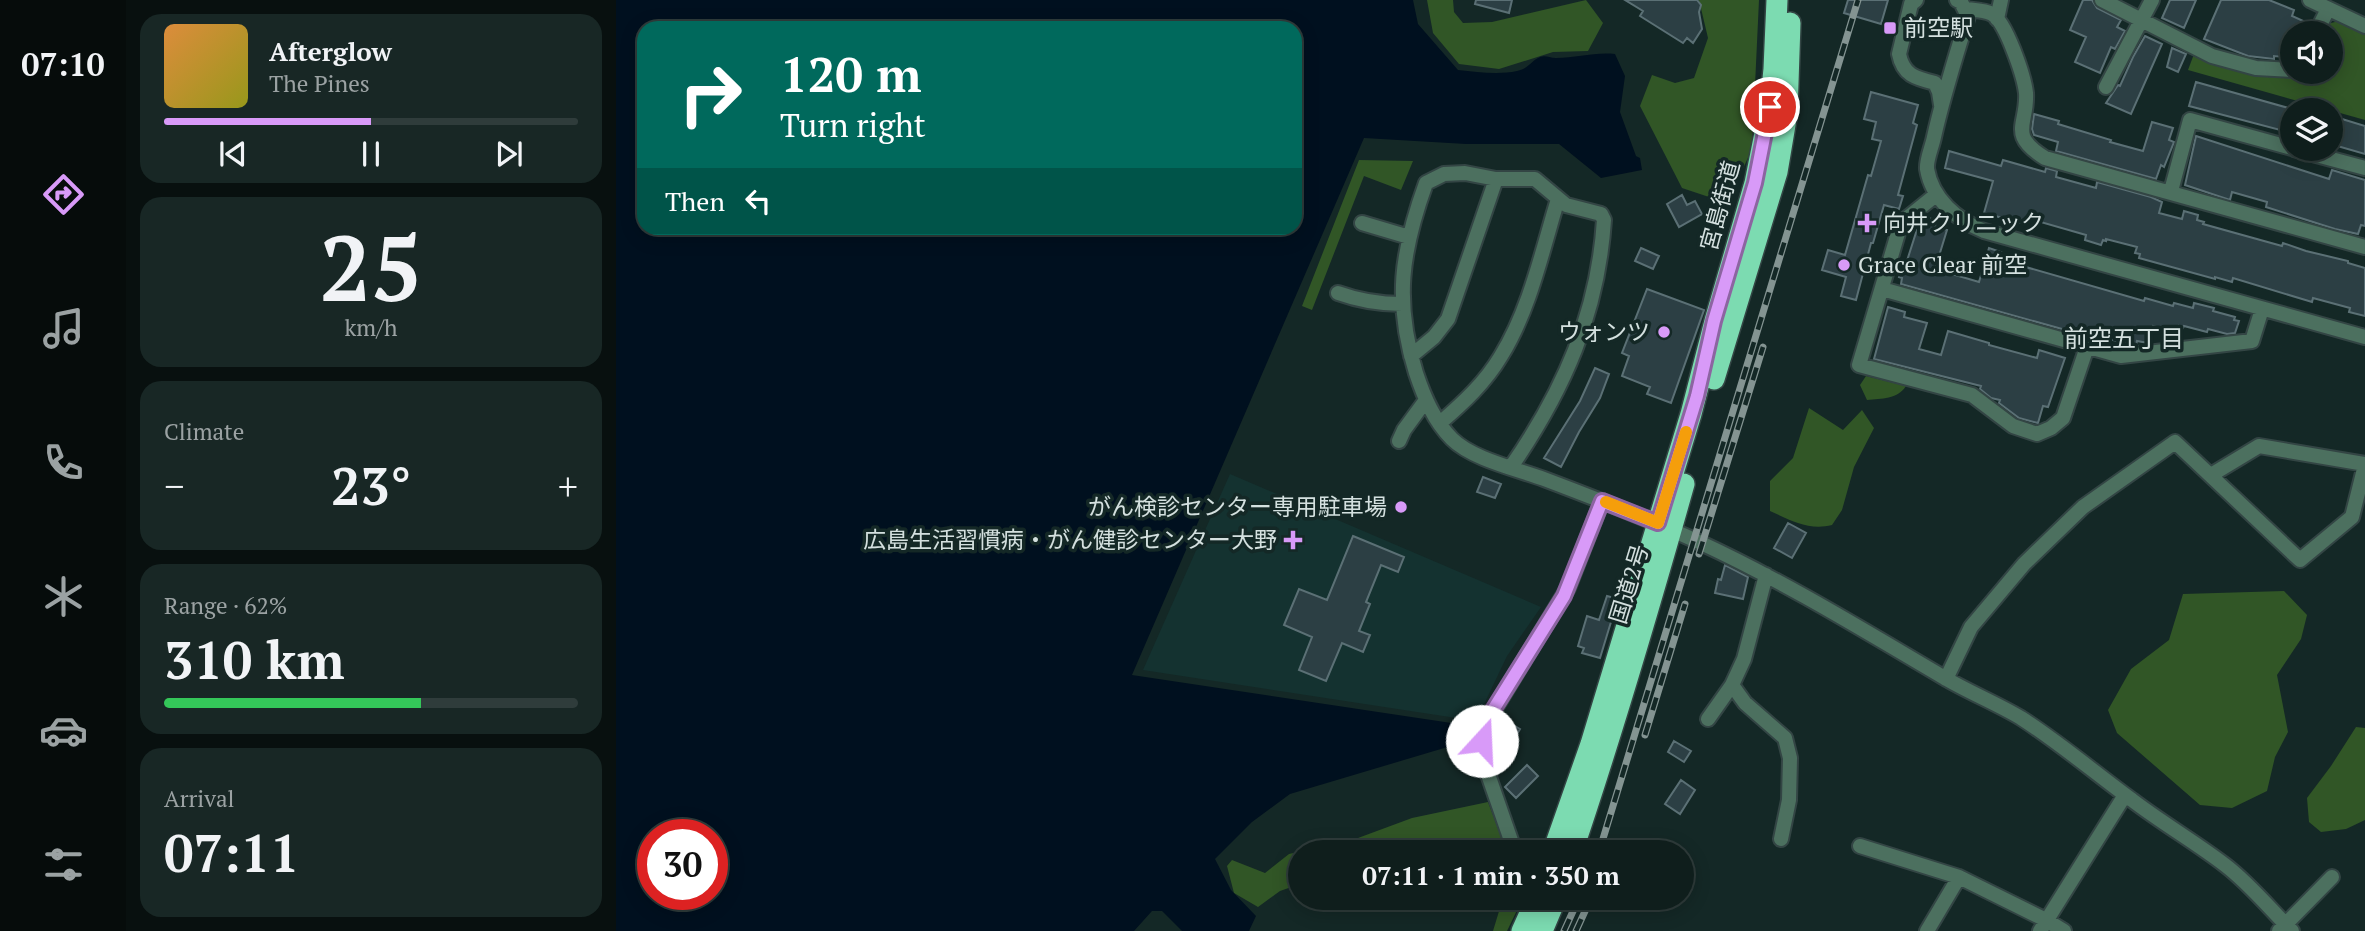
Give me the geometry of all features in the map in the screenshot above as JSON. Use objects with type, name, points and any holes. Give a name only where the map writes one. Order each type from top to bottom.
[{"type":"highway","name":"宮島街道","points":[[1710,340],[1745,220],[1763,145],[1774,69],[1777,0]]},
{"type":"highway","name":"国道2号","points":[[1557,840],[1716,371],[1777,172],[1790,83],[1789,0]]},
{"type":"highway","name":"国道2号","points":[[1576,840],[1607,749],[1710,340]]},
{"type":"highway","points":[[1522,931],[1532,910]]},
{"type":"highway","points":[[1542,931],[1551,910]]},
{"type":"street","points":[[1916,0],[1911,4],[1899,54],[1911,77],[1935,83]]},
{"type":"street","points":[[1997,19],[2001,0]]},
{"type":"street","points":[[2102,0],[2212,56],[2256,68],[2280,69]]},
{"type":"street","points":[[2106,87],[2152,0]]},
{"type":"street","points":[[2310,0],[2365,26]]},
{"type":"street","points":[[1961,4],[1992,14],[2004,26],[2025,85],[2026,97],[2020,126],[2023,138],[2032,150],[2045,158],[2365,247]]},
{"type":"street","points":[[1961,4],[1968,16],[1941,107],[1927,167],[1937,194],[1946,207],[1958,217],[1984,231],[2365,337]]},
{"type":"street","points":[[2322,21],[2328,9]]},
{"type":"street","points":[[1935,83],[1953,66]]},
{"type":"street","points":[[1935,83],[1941,107]]},
{"type":"street","points":[[2171,191],[2190,120],[2280,145]]},
{"type":"street","points":[[2338,161],[2365,168]]},
{"type":"street","points":[[1511,467],[1552,402],[1588,319],[1604,220],[1601,214],[1566,205],[1535,179],[1496,179],[1465,173],[1444,174],[1426,183],[1409,237],[1402,304],[1411,356],[1426,400],[1443,428],[1466,450],[1665,526],[1803,594],[1946,678],[2021,718],[2225,865],[2247,883],[2285,929],[2332,877]]},
{"type":"street","points":[[1411,356],[1434,337],[1448,319],[1496,179]]},
{"type":"street","points":[[1937,194],[1901,223],[1859,365],[1972,395],[2013,426],[2037,434],[2051,428],[2063,418],[2087,347]]},
{"type":"street","points":[[1443,428],[1484,381],[1511,338],[1527,300],[1558,199]]},
{"type":"street","points":[[1362,223],[1409,237]]},
{"type":"street","points":[[1881,289],[2121,356],[2252,341],[2262,309]]},
{"type":"street","points":[[1338,293],[1359,301],[1402,304]]},
{"type":"street","points":[[1399,441],[1426,400]]},
{"type":"street","points":[[1946,678],[1971,627],[2024,564],[2083,507],[2175,442],[2301,560],[2352,517],[2365,465],[2259,446],[2211,475]]},
{"type":"street","points":[[1511,840],[1482,757],[1485,725],[1564,596],[1602,501]]},
{"type":"street","points":[[1709,719],[1732,685],[1744,659],[1766,575]]},
{"type":"street","points":[[1732,685],[1745,703],[1785,738],[1790,768],[1789,800],[1782,839]]},
{"type":"street","points":[[2043,925],[2125,795]]},
{"type":"street","points":[[1860,846],[1959,877],[2043,925],[2064,931]]},
{"type":"street","points":[[1927,931],[1959,877]]},
{"type":"shaded area","points":[[616,0],[1413,0],[1418,24],[1458,70],[1510,72],[1524,69],[1542,56],[1556,58],[1615,54],[1625,76],[1620,112],[1636,156],[1640,158],[1642,170],[1601,178],[1559,144],[1466,144],[1364,138],[1132,675],[1458,724],[1466,723],[1469,734],[1461,743],[1290,794],[1252,822],[1215,859],[1231,890],[1256,916],[1249,931],[1182,931],[1162,911],[1152,911],[1134,931],[616,931]]},
{"type":"shaded area","name":"広島生活習慣病・がん健診センター大野","points":[[1230,474],[1541,607],[1507,656],[1476,721],[1143,670]]},
{"type":"green space","points":[[1427,0],[1453,0],[1454,12],[1463,23],[1492,22],[1586,0],[1603,23],[1588,51],[1553,52],[1499,69],[1459,64],[1433,33]]},
{"type":"green space","points":[[1699,0],[1759,0],[1752,149],[1735,186],[1709,197],[1682,188],[1640,106],[1652,75],[1675,83],[1694,78],[1708,38]]},
{"type":"green space","points":[[2343,23],[2365,33],[2365,120],[2343,114],[2343,98],[2287,98],[2188,70],[2194,54],[2254,74],[2280,75],[2280,84],[2343,84]]},
{"type":"green space","points":[[1359,160],[1413,161],[1401,190],[1364,176],[1312,310],[1302,306]]},
{"type":"green space","points":[[1866,376],[1906,386],[1894,396],[1867,400],[1860,385]]},
{"type":"green space","points":[[1809,408],[1843,430],[1862,410],[1874,428],[1854,467],[1842,510],[1832,525],[1815,527],[1800,524],[1770,511],[1770,481],[1793,458]]},
{"type":"green space","points":[[2284,591],[2307,615],[2301,639],[2277,675],[2288,732],[2275,757],[2267,791],[2232,808],[2200,805],[2117,733],[2108,710],[2131,669],[2169,640],[2183,594]]},
{"type":"green space","points":[[2356,727],[2365,728],[2365,820],[2346,829],[2321,832],[2309,822],[2307,798]]},
{"type":"green space","points":[[1488,802],[1502,840],[1349,840],[1412,818]]},
{"type":"green space","points":[[1288,855],[1288,888],[1258,907],[1234,893],[1227,866],[1232,860],[1265,873]]},
{"type":"green space","points":[[1499,910],[1517,910],[1507,931],[1493,931]]},
{"type":"building","points":[[1476,0],[1512,0],[1509,13],[1475,4]]},
{"type":"building","points":[[1625,0],[1697,0],[1701,5],[1699,12],[1702,29],[1693,43],[1687,38],[1683,43],[1640,16],[1643,11]]},
{"type":"building","points":[[1848,0],[1888,0],[1881,24],[1844,13]]},
{"type":"building","points":[[2083,0],[2092,0],[2097,8],[2121,20],[2117,27],[2125,31],[2115,49],[2111,47],[2100,73],[2075,62],[2086,37],[2070,30]]},
{"type":"building","points":[[2170,0],[2196,0],[2184,28],[2162,18]]},
{"type":"building","points":[[2221,0],[2269,0],[2294,10],[2292,16],[2303,21],[2280,21],[2280,57],[2274,56],[2274,59],[2248,56],[2204,39]]},
{"type":"building","points":[[2145,36],[2162,44],[2131,114],[2106,103],[2118,85],[2120,86]]},
{"type":"building","points":[[2172,48],[2186,54],[2178,72],[2167,67]]},
{"type":"building","points":[[2196,82],[2280,106],[2280,130],[2189,106]]},
{"type":"building","points":[[1871,92],[1918,105],[1913,123],[1917,125],[1898,195],[1903,196],[1899,209],[1884,205],[1856,300],[1841,296],[1846,277],[1822,270],[1828,250],[1845,255],[1868,175],[1871,176],[1881,141],[1872,139],[1876,122],[1864,119]]},
{"type":"building","points":[[2034,114],[2143,151],[2152,122],[2173,128],[2169,140],[2174,142],[2156,179],[2056,151],[2058,142],[2034,135]]},
{"type":"building","points":[[2343,119],[2365,126],[2365,154],[2343,148]]},
{"type":"building","points":[[2196,136],[2329,179],[2332,170],[2365,180],[2365,226],[2361,225],[2358,234],[2335,229],[2266,207],[2267,202],[2232,192],[2230,200],[2185,185]]},
{"type":"building","points":[[1949,151],[2001,166],[2003,160],[2045,172],[2046,168],[2057,171],[2056,177],[2096,188],[2097,182],[2162,202],[2159,213],[2182,219],[2184,211],[2198,215],[2197,220],[2204,222],[2203,224],[2348,261],[2365,268],[2365,316],[2349,312],[2350,308],[2313,298],[2312,302],[2233,278],[2232,282],[2215,279],[2139,258],[2140,254],[2135,253],[2137,247],[2106,239],[2101,245],[2085,240],[2086,235],[2027,218],[2025,224],[1984,213],[1993,181],[1945,168]]},
{"type":"building","points":[[1682,195],[1687,205],[1695,201],[1702,214],[1679,227],[1667,204]]},
{"type":"building","points":[[1924,217],[1936,220],[1935,227],[1947,230],[1935,269],[1979,282],[1989,248],[2001,252],[1998,259],[2144,301],[2145,298],[2173,306],[2174,303],[2193,308],[2194,303],[2214,308],[2213,311],[2235,317],[2234,320],[2239,321],[2235,333],[2227,334],[2208,329],[2207,332],[2179,326],[2178,333],[2153,326],[2148,343],[2137,341],[2136,345],[2131,345],[2088,333],[2087,336],[1901,284],[1902,278],[1899,277],[1902,266],[1905,267],[1920,220]]},
{"type":"building","points":[[1641,248],[1659,256],[1653,269],[1635,261]]},
{"type":"building","name":"ウォンツ","points":[[1647,289],[1704,310],[1671,403],[1647,394],[1650,387],[1622,376],[1629,356],[1622,353]]},
{"type":"building","points":[[1888,307],[1905,312],[1904,317],[1927,323],[1919,349],[1941,355],[1948,331],[2037,358],[2039,350],[2065,358],[2048,407],[2043,406],[2038,423],[2019,418],[1999,403],[2000,400],[1991,398],[1980,389],[1981,386],[1874,359]]},
{"type":"building","points":[[1595,368],[1609,374],[1600,398],[1561,467],[1544,458],[1580,401]]},
{"type":"building","points":[[1483,477],[1501,484],[1495,498],[1477,492]]},
{"type":"building","points":[[1788,523],[1806,533],[1792,558],[1774,548]]},
{"type":"building","points":[[1353,536],[1404,557],[1398,572],[1381,565],[1366,602],[1370,604],[1359,631],[1370,635],[1363,652],[1342,643],[1326,681],[1299,670],[1312,637],[1284,625],[1299,589],[1327,600]]},
{"type":"building","points":[[1725,565],[1748,577],[1743,599],[1715,593]]},
{"type":"building","points":[[1607,596],[1618,599],[1600,658],[1582,653],[1584,648],[1578,646],[1587,616],[1599,620]]},
{"type":"building","points":[[1508,722],[1520,729],[1510,746],[1498,739]]},
{"type":"building","points":[[1674,741],[1691,751],[1684,762],[1668,752]]},
{"type":"building","points":[[1527,765],[1538,776],[1516,798],[1505,787]]},
{"type":"building","points":[[1681,780],[1695,790],[1680,814],[1665,804]]},
{"type":"railway","points":[[1603,840],[1858,0]]},
{"type":"railway","points":[[1699,554],[1763,347]]},
{"type":"railway","points":[[1645,735],[1685,604]]},
{"type":"railway","points":[[1564,931],[1574,910]]},
{"type":"railway","points":[[1576,931],[1586,910]]},
{"type":"slow traffic","points":[[1606,502],[1658,523],[1686,432]]},
{"type":"place","name":"前空駅","points":[[1890,28]]},
{"type":"place","name":"向井クリニック","points":[[1867,223]]},
{"type":"place","name":"Grace Clear 前空","points":[[1844,265]]},
{"type":"place","name":"ウォンツ","points":[[1664,332]]},
{"type":"place","name":"がん検診センター専用駐車場","points":[[1401,507]]},
{"type":"place","name":"広島生活習慣病・がん健診センター大野","points":[[1293,540]]},
{"type":"district","name":"前空五丁目","points":[[2124,339]]},
{"type":"route","points":[[1482,741],[1485,725],[1493,710],[1567,588],[1602,501],[1658,523],[1697,396],[1714,321],[1755,183],[1770,107]]}]
